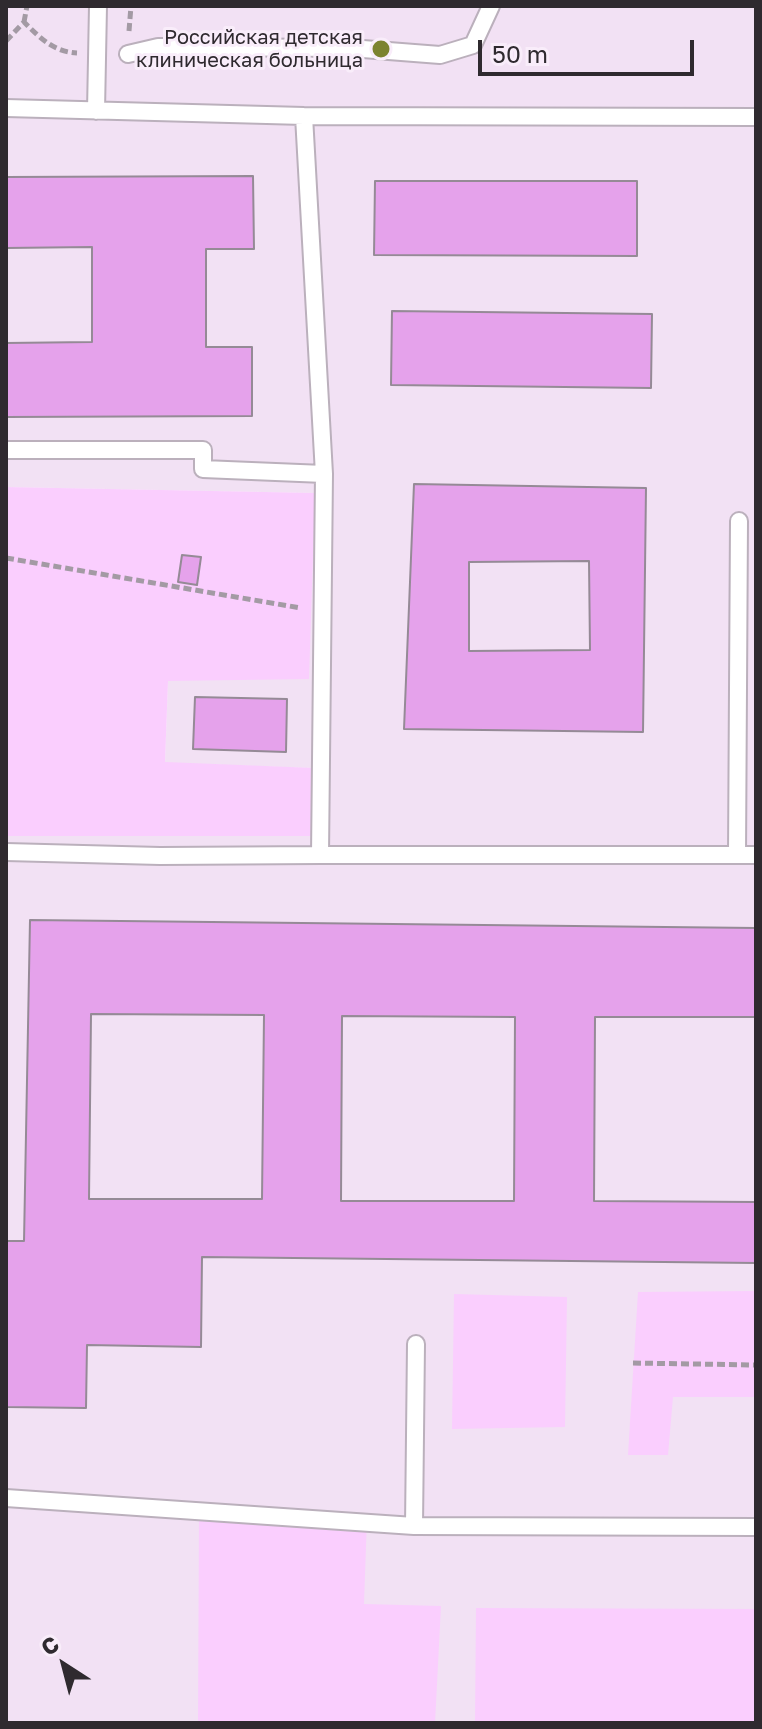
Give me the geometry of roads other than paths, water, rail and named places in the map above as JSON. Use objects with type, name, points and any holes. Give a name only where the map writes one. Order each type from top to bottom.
[{"type":"lane","points":[[96,111],[98,6]]},
{"type":"lane","points":[[128,54],[158,47],[254,47],[350,48],[440,55],[473,45],[491,6]]},
{"type":"lane","points":[[6,108],[304,116],[756,117]]},
{"type":"lane","points":[[304,116],[324,474],[320,855]]},
{"type":"lane","points":[[6,450],[203,450],[203,469],[324,474]]},
{"type":"lane","points":[[737,855],[739,521]]},
{"type":"lane","points":[[6,852],[160,856],[756,855]]},
{"type":"lane","points":[[414,1526],[416,1344]]},
{"type":"lane","points":[[6,1498],[414,1526],[756,1527]]},
{"type":"place","name":"Российская детская клиническая больница","points":[[381,49]]}]
